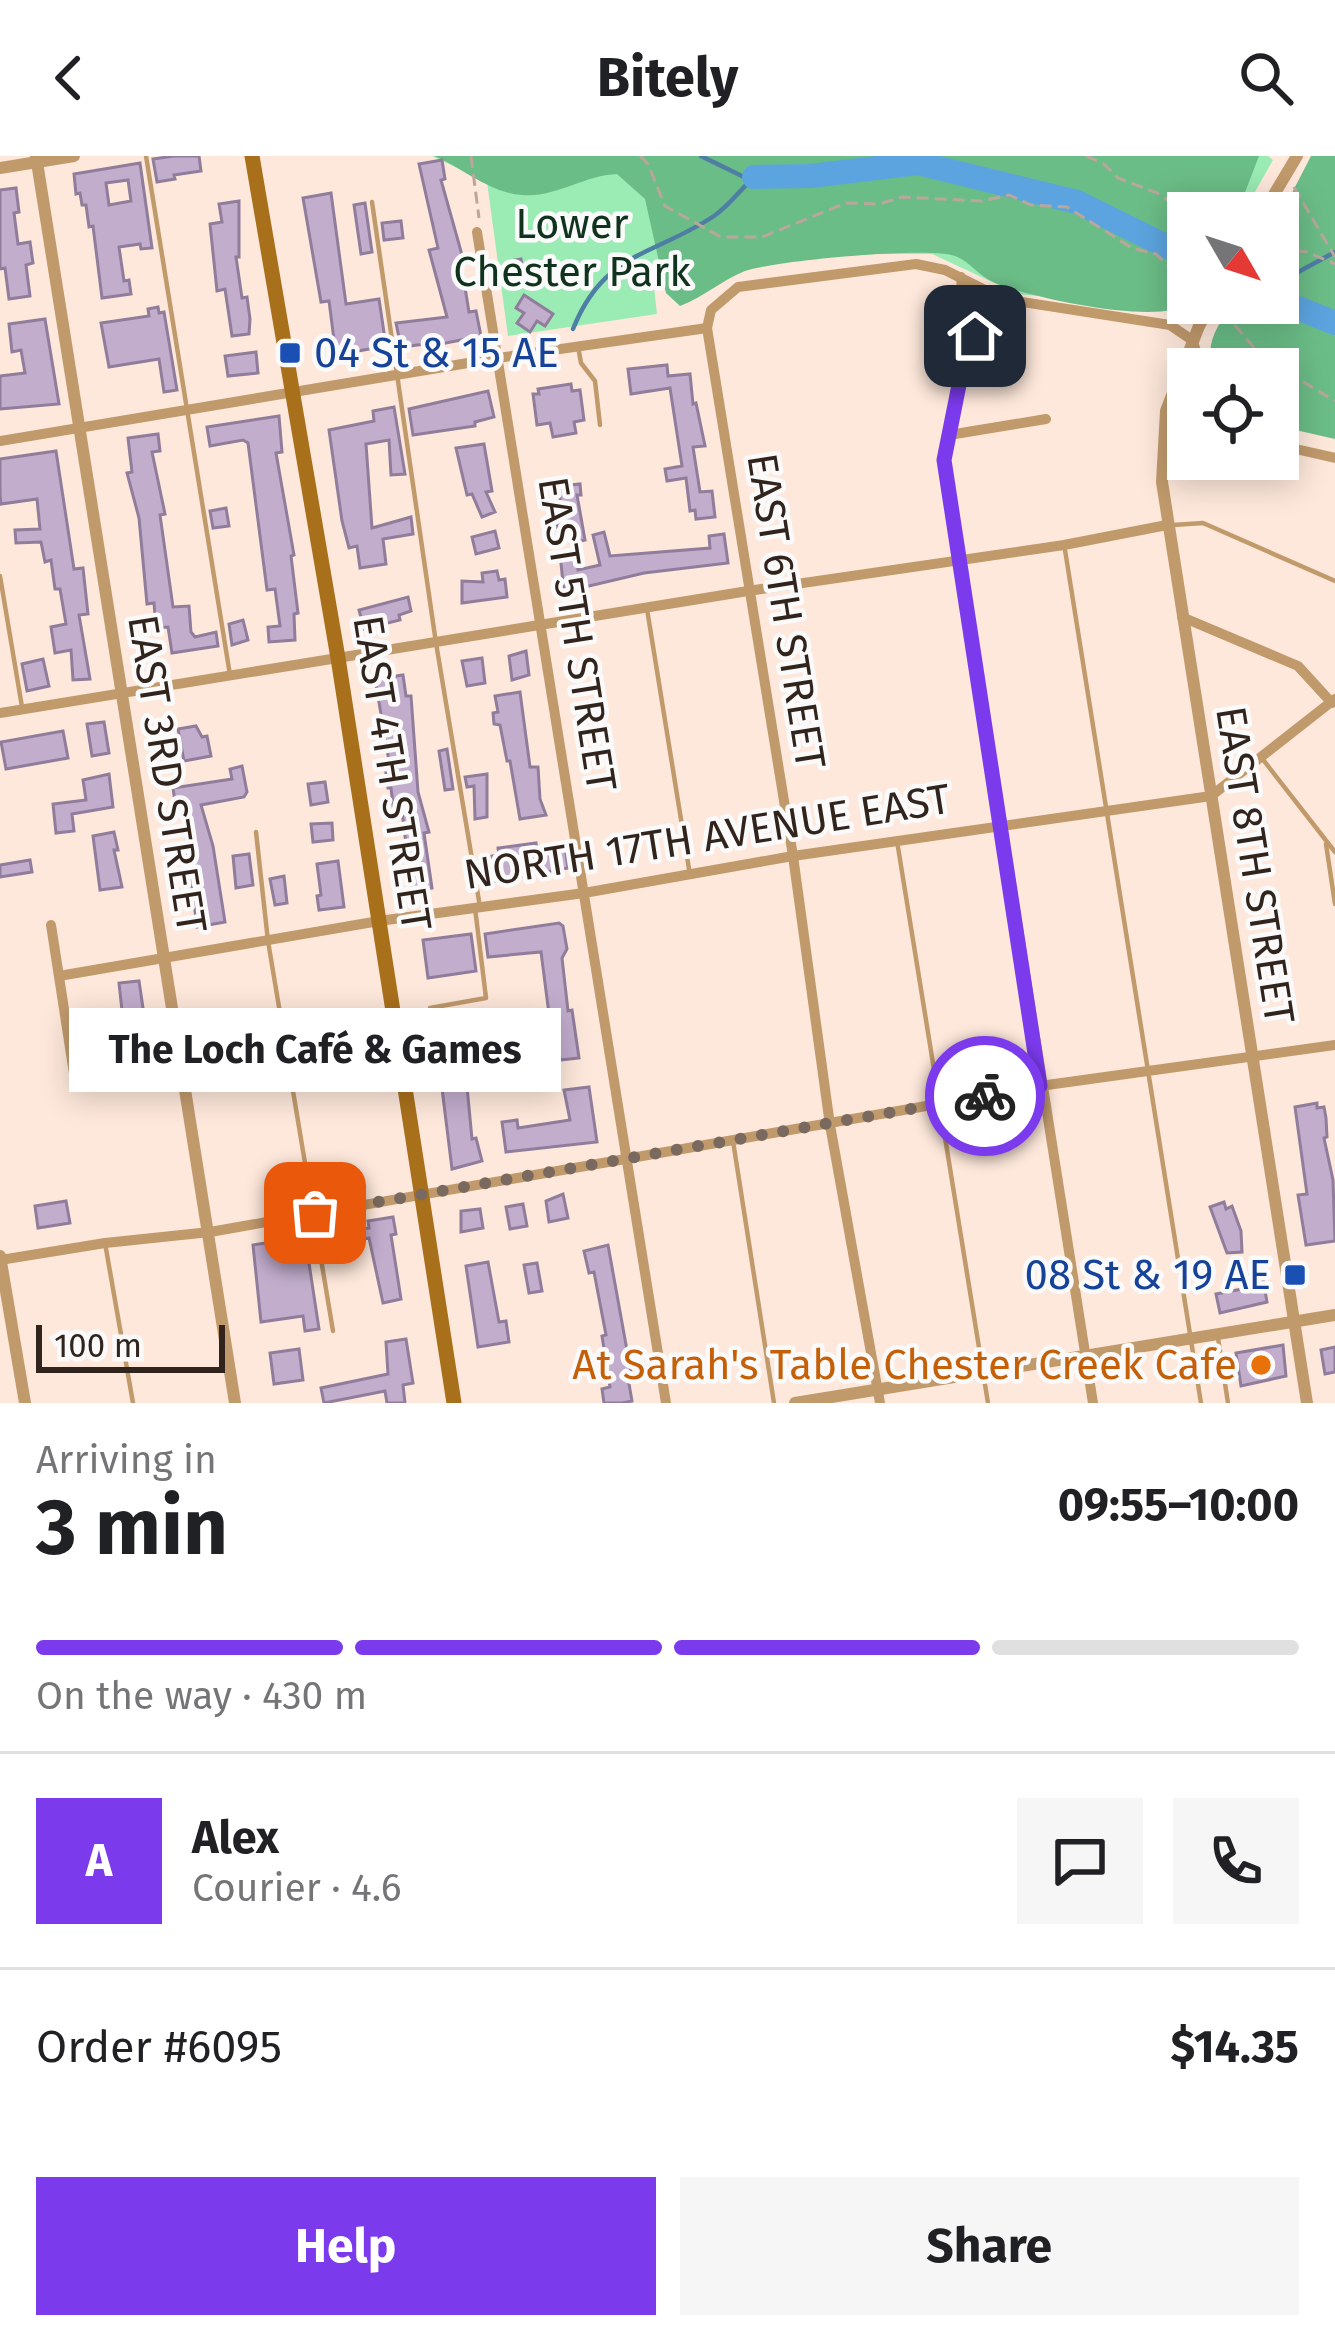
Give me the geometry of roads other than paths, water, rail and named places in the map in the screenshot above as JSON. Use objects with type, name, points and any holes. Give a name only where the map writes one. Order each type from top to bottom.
[{"type":"main road","name":"EAST 4TH STREET","points":[[252,156],[338,658],[454,1403]]},
{"type":"street","points":[[0,168],[74,156]]},
{"type":"street","points":[[1279,192],[1297,156]]},
{"type":"street","name":"EAST 3RD STREET","points":[[36,159],[235,1403]]},
{"type":"street","name":"EAST 5TH STREET","points":[[477,232],[666,1403]]},
{"type":"street","points":[[0,442],[498,358],[707,328],[711,310],[739,286],[916,264],[932,265],[1004,299],[1160,321],[1192,340],[1195,348]]},
{"type":"street","points":[[961,277],[966,350],[944,460],[1093,1403]]},
{"type":"street","points":[[966,350],[1004,299]]},
{"type":"street","name":"EAST 8TH STREET","points":[[1200,324],[1173,386],[1162,438],[1167,525],[1307,1403]]},
{"type":"street","name":"EAST 6TH STREET","points":[[707,328],[793,856],[830,1125],[879,1396]]},
{"type":"street","points":[[949,436],[1046,419]]},
{"type":"street","points":[[1299,450],[1335,458]]},
{"type":"street","points":[[0,713],[1167,525]]},
{"type":"street","points":[[1182,617],[1298,666],[1334,702],[1211,796]]},
{"type":"street","name":"NORTH 17TH AVENUE EAST","points":[[58,976],[793,856],[1211,796]]},
{"type":"street","points":[[51,925],[75,1080]]},
{"type":"street","points":[[25,1403],[5,1318],[0,1259],[210,1232],[1040,1086],[1335,1045]]},
{"type":"street","points":[[795,1403],[879,1396],[984,1372],[1335,1316]]},
{"type":"lane","points":[[146,156],[230,676]]},
{"type":"lane","points":[[372,202],[478,907],[487,998],[430,1008]]},
{"type":"lane","points":[[578,346],[581,363],[595,381],[600,425]]},
{"type":"lane","points":[[1167,525],[1203,523],[1335,581]]},
{"type":"lane","points":[[1064,545],[1201,1403]]},
{"type":"lane","points":[[0,576],[22,710]]},
{"type":"lane","points":[[646,608],[690,874]]},
{"type":"lane","points":[[1261,757],[1335,852]]},
{"type":"lane","points":[[256,832],[268,941],[333,1330]]},
{"type":"lane","points":[[1324,838],[1335,904]]},
{"type":"lane","points":[[897,841],[988,1403]]},
{"type":"lane","points":[[733,1141],[774,1403]]},
{"type":"lane","points":[[105,1243],[133,1403]]},
{"type":"lane","points":[[1217,1336],[1228,1403]]},
{"type":"waterway","points":[[701,156],[744,177],[754,177]]},
{"type":"waterway","points":[[754,177],[810,176],[918,163],[1077,202],[1167,247]]},
{"type":"waterway","points":[[573,329],[585,303],[615,270],[714,216],[754,177]]},
{"type":"waterway","points":[[1299,272],[1335,252]]},
{"type":"waterway","points":[[1299,308],[1335,323]]},
{"type":"place","name":"04 St & 15 AE","points":[[290,353]]},
{"type":"place","name":"The Loch Café & Games","points":[[315,1213]]},
{"type":"place","name":"08 St & 19 AE","points":[[1295,1275]]},
{"type":"place","name":"At Sarah's Table Chester Creek Cafe","points":[[1261,1365]]},
{"type":"park label","name":"Lower Chester Park","points":[[572,248]]}]
